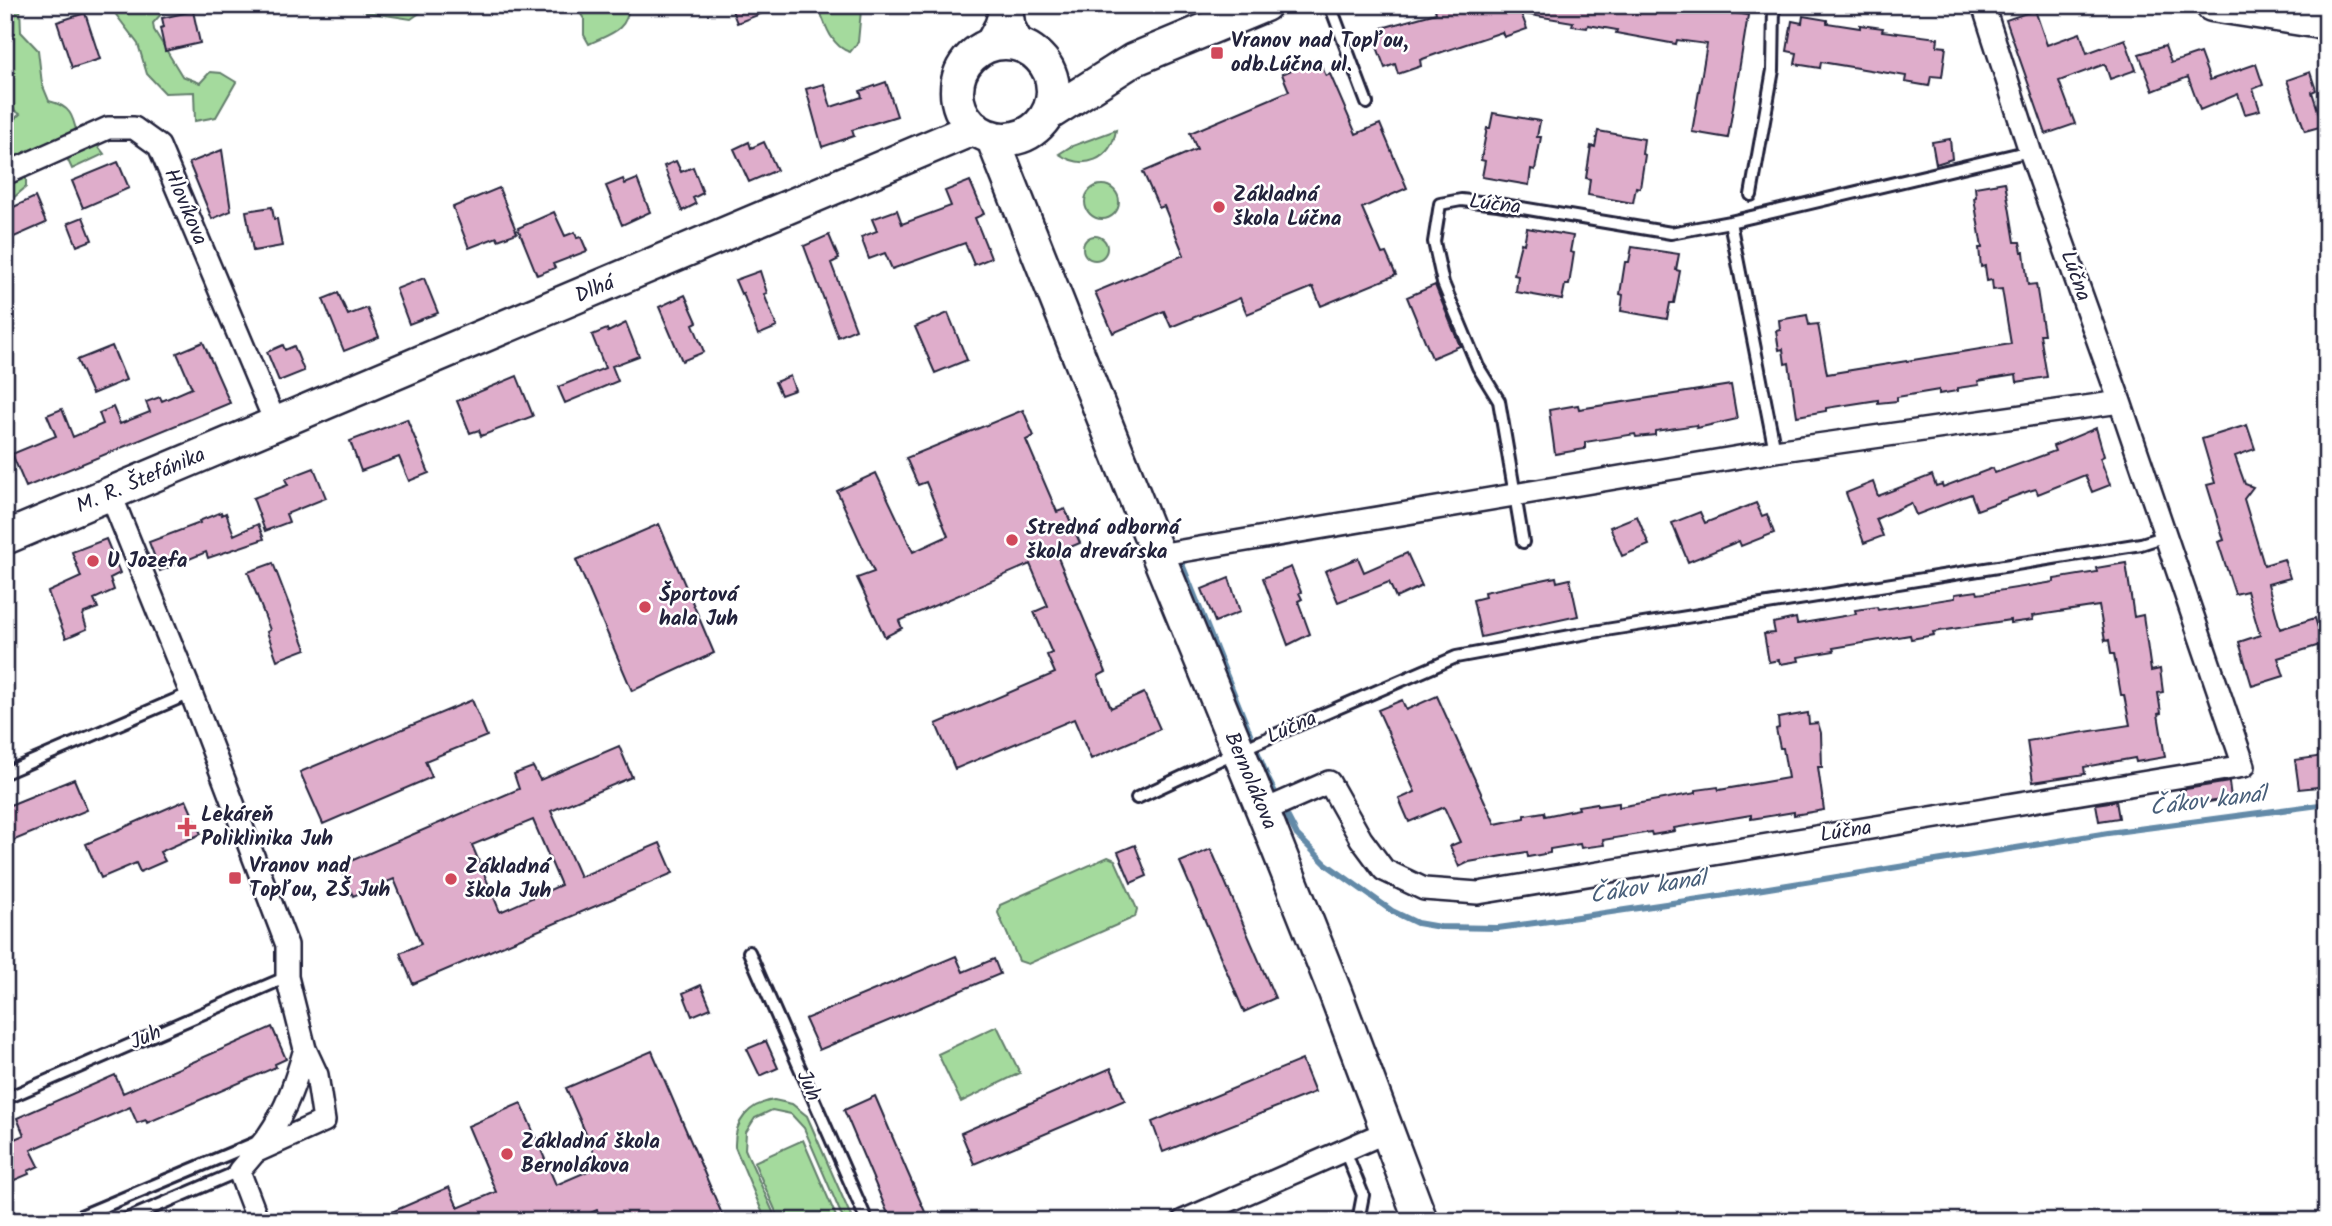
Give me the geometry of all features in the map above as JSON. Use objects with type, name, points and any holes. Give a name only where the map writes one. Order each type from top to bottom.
[{"type":"street","points":[[1002,5],[996,24],[983,48],[965,64],[957,86],[958,98],[966,120],[984,133],[1016,138],[1133,60],[1265,5]]},
{"type":"street","points":[[1012,5],[1014,26],[1050,74],[1053,88],[1052,102],[1024,163],[1028,227]]},
{"type":"street","name":"Lúčna","points":[[1263,811],[1329,782],[1361,839],[1384,870],[1424,889],[1478,893],[2244,766],[2120,401],[2030,151],[1983,5]]},
{"type":"street","points":[[2212,5],[2327,23]]},
{"type":"street","points":[[983,48],[1011,43],[1069,69],[1133,60]]},
{"type":"street","points":[[913,156],[946,127],[958,98]]},
{"type":"street","name":"Hlovíkova","points":[[5,174],[108,128],[134,128],[159,146],[276,424]]},
{"type":"street","name":"Dlhá","points":[[276,424],[913,156],[984,133]]},
{"type":"street","name":"Bernolákova","points":[[984,133],[1028,227],[1263,811],[1421,1221]]},
{"type":"street","points":[[1158,555],[1775,451],[2120,401]]},
{"type":"street","name":"M. R. Štefánika","points":[[5,538],[276,424]]},
{"type":"street","points":[[110,493],[191,693],[286,945],[287,977],[305,1049],[317,1075],[324,1121],[260,1146]]},
{"type":"street","points":[[258,1221],[239,1171],[260,1146],[289,1100],[305,1049]]},
{"type":"street","points":[[1184,1221],[1387,1132]]},
{"type":"lane","points":[[1330,5],[1367,103]]},
{"type":"lane","points":[[1751,195],[1773,70],[1774,5]]},
{"type":"lane","name":"Lúčna","points":[[1516,496],[1499,401],[1478,367],[1443,283],[1434,242],[1440,204],[1461,200],[1498,204],[1671,233],[1730,222],[2030,151]]},
{"type":"lane","points":[[1730,222],[1775,451]]},
{"type":"lane","points":[[1516,496],[1523,542]]},
{"type":"lane","name":"Lúčna","points":[[1137,798],[1238,751],[1456,657],[1638,624],[2141,544],[2166,536]]},
{"type":"lane","points":[[5,773],[191,693]]},
{"type":"lane","name":"Juh","points":[[749,952],[867,1221]]},
{"type":"lane","name":"Juh","points":[[5,1099],[287,977]]},
{"type":"lane","points":[[69,1221],[260,1146]]},
{"type":"lane","points":[[1345,1151],[1363,1195],[1358,1221]]},
{"type":"lane","points":[[122,1221],[239,1171]]},
{"type":"green space","points":[[5,5],[20,5],[21,32],[38,50],[42,84],[49,101],[63,107],[71,115],[79,142],[97,145],[104,154],[72,169],[61,145],[26,157],[26,187],[5,205],[5,127],[20,114],[11,108],[5,108]]},
{"type":"green space","points":[[100,5],[197,5],[162,13],[153,23],[154,30],[182,76],[200,83],[210,72],[221,73],[236,82],[216,117],[195,121],[194,92],[165,93],[147,74],[138,44],[111,8]]},
{"type":"green space","points":[[363,5],[421,5],[425,9],[411,19],[366,12]]},
{"type":"green space","points":[[575,5],[629,5],[628,14],[621,26],[589,44],[584,35],[584,19]]},
{"type":"green space","points":[[818,5],[858,5],[861,10],[858,42],[850,52],[833,39]]},
{"type":"green space","points":[[1116,130],[1108,149],[1095,160],[1078,162],[1059,154],[1070,147]]},
{"type":"green space","points":[[1102,185],[1114,190],[1119,202],[1114,214],[1102,219],[1090,214],[1085,202],[1090,190]]},
{"type":"green space","points":[[1095,236],[1104,239],[1107,248],[1104,257],[1095,260],[1086,257],[1083,248],[1086,239]]},
{"type":"green space","points":[[1108,857],[1115,860],[1137,909],[1135,917],[1028,964],[1019,961],[998,913],[1000,905]]},
{"type":"green space","points":[[997,1026],[1020,1073],[961,1102],[938,1054]]},
{"type":"green space","points":[[774,1100],[792,1104],[807,1116],[853,1221],[844,1221],[804,1128],[791,1114],[772,1110],[755,1118],[746,1132],[745,1149],[777,1221],[766,1221],[735,1147],[735,1138],[740,1122],[750,1110]]},
{"type":"green space","points":[[803,1140],[838,1221],[780,1221],[754,1162]]},
{"type":"building","points":[[730,5],[781,5],[781,6],[737,23]]},
{"type":"building","points":[[1446,5],[1518,5],[1527,29],[1504,37],[1502,32],[1442,52],[1420,60],[1421,66],[1398,74],[1395,64],[1385,68],[1374,39],[1385,35],[1382,28],[1436,13],[1435,9]]},
{"type":"building","points":[[1525,5],[1717,5],[1716,10],[1748,15],[1728,138],[1692,132],[1707,44],[1677,40],[1676,44],[1616,33],[1617,30],[1588,25],[1587,28],[1572,26],[1573,22],[1524,14]]},
{"type":"building","points":[[2035,10],[2047,45],[2080,33],[2087,53],[2125,39],[2136,70],[2110,79],[2105,64],[2059,81],[2075,124],[2046,134],[2006,20]]},
{"type":"building","points":[[193,11],[200,43],[165,51],[160,28],[164,27],[162,18]]},
{"type":"building","points":[[85,13],[100,59],[72,68],[57,22]]},
{"type":"building","points":[[1803,16],[1827,20],[1827,23],[1883,28],[1882,31],[1938,38],[1937,46],[1946,47],[1942,77],[1931,76],[1929,86],[1905,82],[1906,76],[1821,62],[1820,68],[1795,64],[1797,53],[1787,51],[1792,21],[1802,23]]},
{"type":"building","points":[[2165,46],[2171,63],[2200,53],[2210,80],[2256,64],[2263,85],[2253,89],[2260,110],[2245,114],[2238,94],[2200,110],[2188,77],[2153,91],[2139,54]]},
{"type":"building","points":[[1318,59],[1326,76],[1330,74],[1356,134],[1380,124],[1407,188],[1362,208],[1382,254],[1386,253],[1396,275],[1321,306],[1313,287],[1247,314],[1240,298],[1171,327],[1164,311],[1113,333],[1095,292],[1184,255],[1164,206],[1159,208],[1143,172],[1197,149],[1190,133],[1289,91],[1282,74]]},
{"type":"building","points":[[2310,72],[2316,90],[2312,92],[2323,126],[2305,131],[2287,80]]},
{"type":"building","points":[[886,82],[897,116],[852,130],[854,136],[822,147],[806,89],[824,84],[831,107],[862,97],[860,91]]},
{"type":"building","points":[[1493,113],[1540,121],[1537,137],[1541,137],[1535,170],[1531,169],[1529,185],[1482,177],[1485,161],[1481,160],[1487,128],[1490,128]]},
{"type":"building","points":[[1598,131],[1644,139],[1642,154],[1645,155],[1640,188],[1636,187],[1633,203],[1588,195],[1590,179],[1586,178],[1591,146],[1595,147]]},
{"type":"building","points":[[1950,139],[1952,159],[1936,164],[1932,142]]},
{"type":"building","points":[[749,142],[751,148],[764,142],[777,170],[749,182],[734,149]]},
{"type":"building","points":[[222,150],[231,211],[212,219],[189,163]]},
{"type":"building","points":[[676,161],[681,172],[693,167],[703,193],[693,198],[696,204],[682,211],[664,166]]},
{"type":"building","points":[[118,162],[129,188],[83,208],[72,181]]},
{"type":"building","points":[[623,179],[625,184],[637,179],[650,212],[622,225],[606,186]]},
{"type":"building","points":[[970,181],[984,214],[975,218],[991,258],[974,265],[965,243],[892,269],[885,253],[869,259],[861,237],[877,231],[872,219],[897,210],[902,224],[951,206],[945,191]]},
{"type":"building","points":[[2005,182],[2015,242],[2020,242],[2024,252],[2028,285],[2036,284],[2047,377],[2017,382],[2016,375],[1978,381],[1979,385],[1957,388],[1957,391],[1939,394],[1939,390],[1897,397],[1897,401],[1878,403],[1878,400],[1826,408],[1826,411],[1797,416],[1789,363],[1785,364],[1783,349],[1779,350],[1776,331],[1780,330],[1779,320],[1807,315],[1809,325],[1818,324],[1827,374],[2011,344],[2002,289],[1993,290],[1992,280],[1987,281],[1985,266],[1981,267],[1979,248],[1982,248],[1974,198],[1975,187]]},
{"type":"building","points":[[499,188],[517,233],[498,240],[497,237],[469,248],[453,207]]},
{"type":"building","points":[[35,197],[46,223],[5,241],[5,211]]},
{"type":"building","points":[[272,207],[282,246],[253,251],[246,211]]},
{"type":"building","points":[[554,212],[565,236],[575,232],[577,238],[581,237],[587,251],[553,264],[555,268],[537,275],[518,228]]},
{"type":"building","points":[[83,217],[92,240],[77,246],[68,223]]},
{"type":"building","points":[[1527,228],[1573,236],[1570,252],[1574,253],[1569,285],[1565,285],[1562,300],[1516,292],[1518,276],[1514,275]]},
{"type":"building","points":[[829,235],[839,259],[831,263],[856,329],[838,337],[804,246]]},
{"type":"building","points":[[1632,247],[1679,254],[1676,270],[1680,271],[1674,303],[1670,303],[1667,319],[1621,311],[1623,295],[1620,294],[1625,262],[1629,262]]},
{"type":"building","points":[[760,271],[767,293],[764,294],[777,327],[758,335],[743,293],[741,294],[735,280]]},
{"type":"building","points":[[424,278],[438,313],[409,324],[396,289]]},
{"type":"building","points":[[1435,285],[1460,346],[1432,358],[1407,297]]},
{"type":"building","points":[[338,293],[348,315],[367,308],[379,337],[344,351],[323,299]]},
{"type":"building","points":[[685,295],[697,322],[693,324],[704,352],[682,361],[659,307]]},
{"type":"building","points":[[948,313],[967,360],[935,373],[915,327]]},
{"type":"building","points":[[626,323],[639,356],[612,366],[618,381],[565,403],[558,387],[605,368],[592,335],[607,329],[608,332]]},
{"type":"building","points":[[203,342],[230,403],[26,487],[12,454],[56,436],[47,415],[62,409],[73,437],[103,424],[99,413],[113,407],[120,424],[150,412],[146,402],[160,397],[162,401],[192,388],[177,353]]},
{"type":"building","points":[[283,345],[285,350],[294,346],[304,371],[279,381],[267,352]]},
{"type":"building","points":[[112,346],[126,380],[92,394],[77,360]]},
{"type":"building","points":[[517,376],[533,416],[481,436],[479,430],[470,433],[457,401]]},
{"type":"building","points":[[790,376],[795,390],[781,395],[775,382]]},
{"type":"building","points":[[1731,385],[1737,419],[1697,428],[1696,425],[1655,431],[1655,435],[1636,437],[1635,434],[1585,442],[1585,449],[1555,454],[1549,410],[1578,405],[1579,409]]},
{"type":"building","points":[[1023,410],[1034,436],[1026,440],[1057,512],[1065,509],[1080,543],[1056,553],[1106,672],[1098,676],[1111,708],[1144,693],[1160,729],[1091,759],[1074,719],[955,769],[936,724],[1055,673],[1047,655],[1052,653],[1034,612],[1048,606],[1030,564],[899,621],[902,628],[885,637],[857,578],[874,572],[837,491],[876,473],[913,552],[948,536],[926,482],[918,485],[906,458]]},
{"type":"building","points":[[407,419],[429,473],[409,481],[399,457],[361,471],[350,441]]},
{"type":"building","points":[[2247,425],[2255,449],[2235,456],[2245,484],[2253,487],[2244,499],[2264,565],[2284,559],[2290,578],[2268,584],[2280,629],[2315,618],[2323,644],[2278,658],[2284,676],[2252,686],[2239,642],[2260,635],[2247,591],[2235,594],[2218,542],[2224,540],[2207,485],[2215,483],[2202,439]]},
{"type":"building","points":[[2096,428],[2104,456],[2100,458],[2110,485],[2092,492],[2085,475],[2038,494],[2036,489],[1977,510],[1971,494],[1916,515],[1911,503],[1876,519],[1883,536],[1864,543],[1846,493],[1873,482],[1878,496],[1932,475],[1936,486],[1942,484],[1943,487],[1993,468],[1995,473],[2055,451],[2053,446]]},
{"type":"building","points":[[314,468],[326,498],[286,514],[289,522],[265,531],[253,498],[288,485],[285,479]]},
{"type":"building","points":[[1756,503],[1762,516],[1767,514],[1774,533],[1741,546],[1739,541],[1688,562],[1672,523],[1700,512],[1705,523]]},
{"type":"building","points":[[221,512],[222,515],[226,513],[234,535],[258,524],[264,539],[208,558],[206,552],[160,571],[149,542]]},
{"type":"building","points":[[1637,516],[1649,545],[1622,556],[1610,527]]},
{"type":"building","name":"Športová hala Juh","points":[[659,524],[714,653],[632,691],[576,560]]},
{"type":"building","points":[[106,539],[120,573],[110,578],[114,590],[94,599],[98,608],[84,613],[87,629],[66,638],[48,592],[81,577],[72,552]]},
{"type":"building","points":[[1407,553],[1422,586],[1396,598],[1389,582],[1338,602],[1325,571],[1358,558],[1364,572]]},
{"type":"building","points":[[273,563],[306,649],[277,660],[267,632],[270,630],[248,572]]},
{"type":"building","points":[[2126,563],[2134,617],[2143,615],[2151,671],[2160,669],[2163,692],[2158,693],[2161,713],[2158,714],[2165,757],[2136,762],[2135,758],[2084,767],[2085,774],[2033,782],[2027,741],[2130,725],[2124,695],[2121,695],[2114,654],[2111,654],[2109,640],[2105,641],[2099,606],[2032,616],[2033,620],[2010,623],[2010,620],[1933,632],[1934,635],[1911,639],[1910,635],[1833,648],[1834,651],[1798,657],[1799,661],[1780,664],[1779,660],[1769,662],[1764,634],[1775,633],[1773,623],[1796,618],[1797,624],[1856,614],[1855,610],[1877,607],[1878,610],[1955,598],[1955,594],[1977,591],[1978,594],[2054,582],[2054,579],[2097,572],[2096,568]]},
{"type":"building","points":[[1291,567],[1301,592],[1299,593],[1302,599],[1298,601],[1310,634],[1288,645],[1263,578]]},
{"type":"building","points":[[1556,577],[1557,582],[1570,579],[1578,616],[1481,637],[1473,600],[1485,597],[1484,592]]},
{"type":"building","points":[[1229,578],[1240,612],[1215,622],[1202,589]]},
{"type":"building","points":[[1437,696],[1495,824],[1525,818],[1525,815],[1544,812],[1545,816],[1597,803],[1597,806],[1619,803],[1619,807],[1696,793],[1696,790],[1718,787],[1719,790],[1788,778],[1783,748],[1780,748],[1776,729],[1779,728],[1778,718],[1808,713],[1809,724],[1818,723],[1821,733],[1822,767],[1818,767],[1824,810],[1751,819],[1751,815],[1674,828],[1675,831],[1652,835],[1651,832],[1603,840],[1604,845],[1581,848],[1580,844],[1550,849],[1550,853],[1528,857],[1527,852],[1469,862],[1459,867],[1450,846],[1460,842],[1444,807],[1409,822],[1399,799],[1415,792],[1378,710],[1402,700],[1406,710]]},
{"type":"building","points":[[472,700],[487,736],[425,761],[432,777],[323,824],[300,772]]},
{"type":"building","points":[[619,746],[632,777],[551,811],[580,877],[660,843],[673,873],[413,984],[400,953],[421,944],[394,879],[353,896],[339,866],[519,789],[514,774],[533,767],[540,780]],"holes":[[[533,820],[561,885],[500,912],[472,845]]]},
{"type":"building","points":[[2323,756],[2327,770],[2327,786],[2299,789],[2295,760]]},
{"type":"building","points":[[74,779],[87,810],[5,844],[5,807]]},
{"type":"building","points":[[2229,782],[2231,798],[2182,807],[2180,790]]},
{"type":"building","points":[[186,800],[201,834],[160,852],[165,861],[140,872],[136,863],[101,878],[86,844]]},
{"type":"building","points":[[2116,801],[2119,818],[2099,821],[2096,804]]},
{"type":"building","points":[[1135,845],[1147,876],[1131,883],[1118,852]]},
{"type":"building","points":[[1211,849],[1275,998],[1244,1012],[1180,862]]},
{"type":"building","points":[[956,956],[963,972],[994,959],[1000,974],[819,1050],[805,1019]]},
{"type":"building","points":[[701,985],[711,1008],[692,1016],[683,993]]},
{"type":"building","points":[[272,1027],[286,1059],[275,1064],[276,1067],[147,1123],[146,1120],[137,1123],[130,1107],[31,1150],[39,1166],[28,1171],[29,1174],[5,1184],[5,1143],[24,1135],[17,1118],[115,1075],[123,1093]]},
{"type":"building","points":[[766,1041],[778,1068],[760,1076],[747,1049]]},
{"type":"building","points":[[652,1051],[725,1221],[602,1221],[597,1210],[572,1221],[371,1221],[449,1187],[458,1208],[496,1192],[468,1126],[521,1103],[556,1185],[600,1166],[566,1088]]},
{"type":"building","points":[[1302,1060],[1315,1092],[1163,1152],[1152,1122]]},
{"type":"building","points":[[1111,1068],[1125,1100],[974,1164],[961,1133]]},
{"type":"building","points":[[875,1096],[929,1221],[891,1221],[844,1110]]},
{"type":"waterway","name":"Čákov kanál","points":[[1180,559],[1269,781],[1297,835],[1326,864],[1392,911],[1417,923],[1440,927],[1498,928],[1713,897],[2108,833],[2327,804]]},
{"type":"place","name":"Vranov nad Topľou, odb.Lúčna ul.","points":[[1217,53]]},
{"type":"place","name":"Základná škola Lúčna","points":[[1219,207]]},
{"type":"place","name":"Stredná odborná škola drevárska","points":[[1012,540]]},
{"type":"place","name":"U Jozefa","points":[[93,561]]},
{"type":"place","name":"Športová hala Juh","points":[[645,607]]},
{"type":"place","name":"Lekáreň Poliklinika Juh","points":[[187,827]]},
{"type":"place","name":"Vranov nad Topľou, ZŠ Juh","points":[[235,878]]},
{"type":"place","name":"Základná škola Juh","points":[[451,879]]},
{"type":"place","name":"Základná škola Bernolákova","points":[[507,1154]]}]
